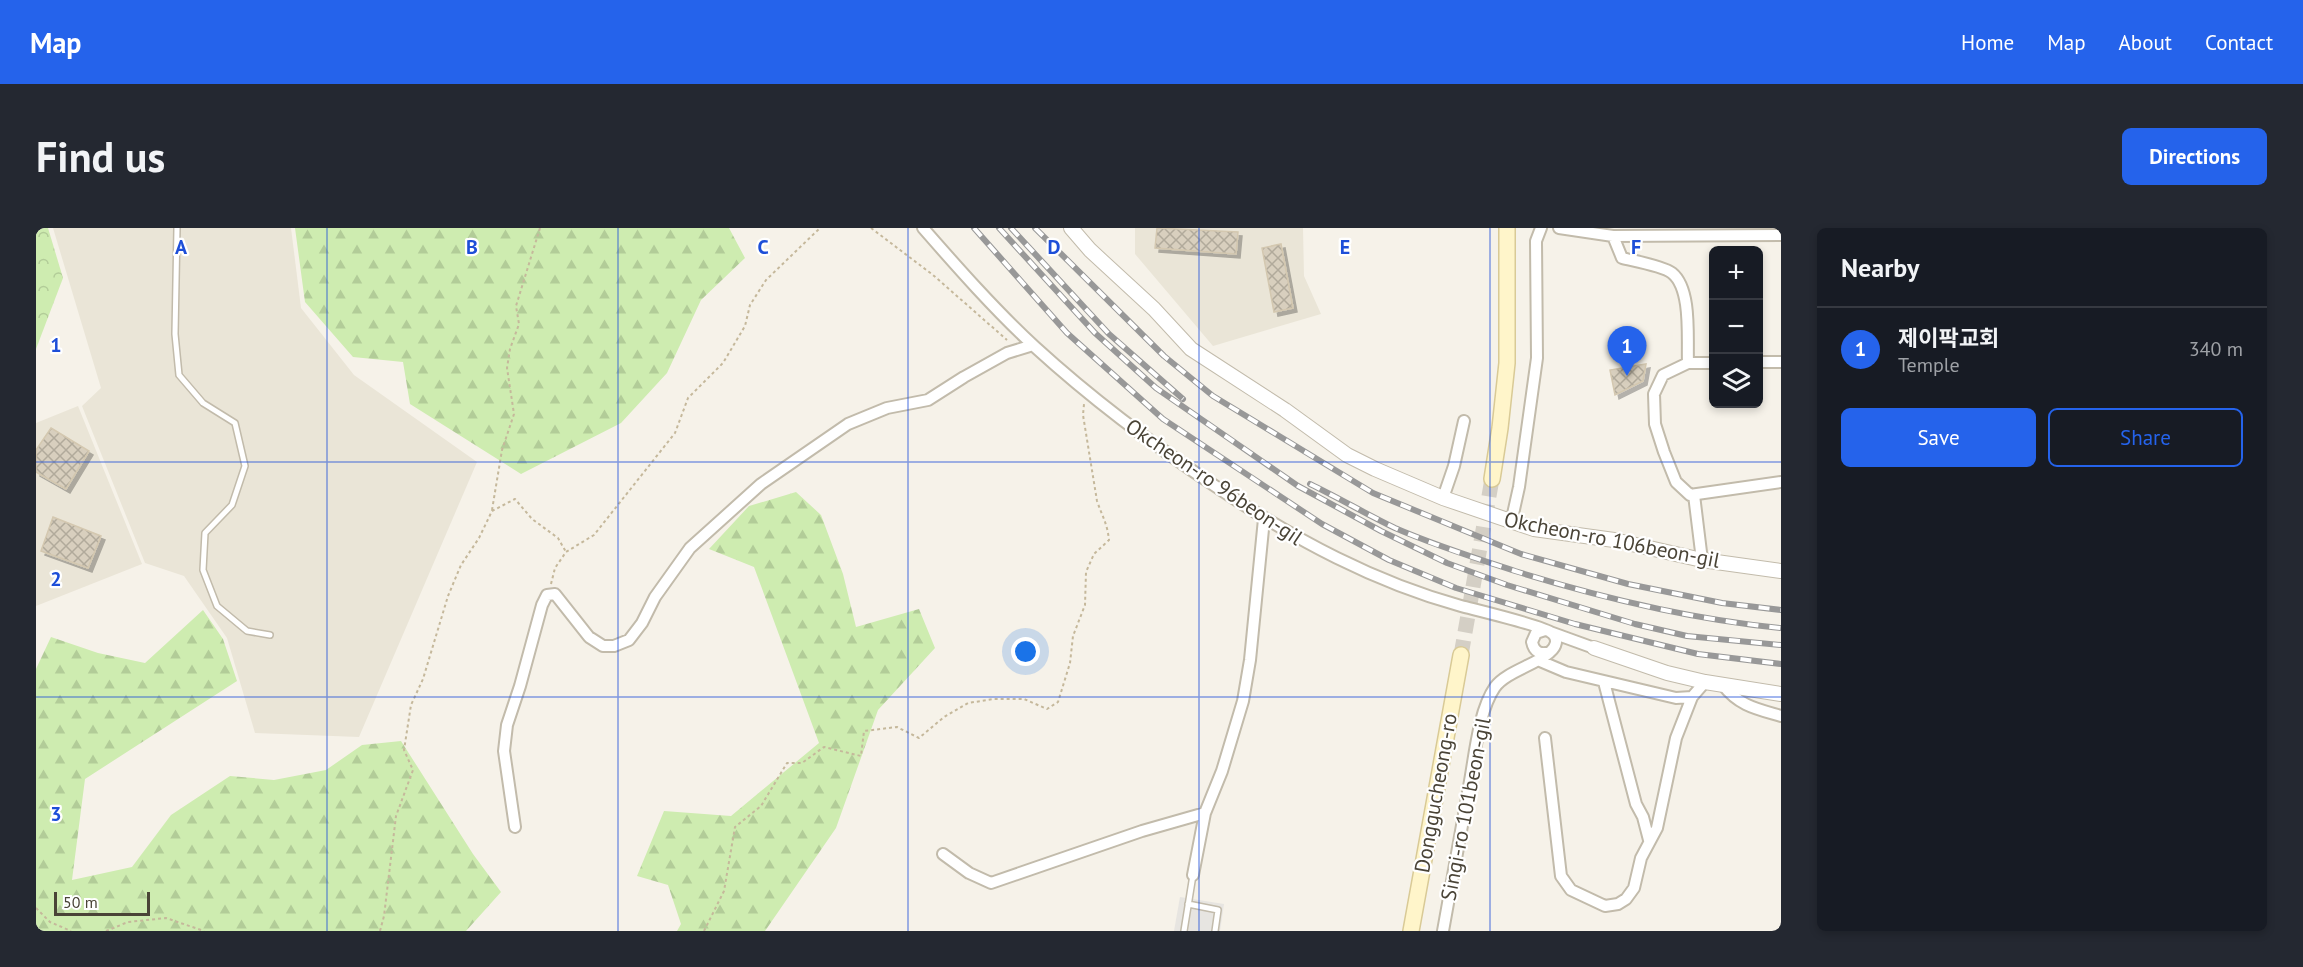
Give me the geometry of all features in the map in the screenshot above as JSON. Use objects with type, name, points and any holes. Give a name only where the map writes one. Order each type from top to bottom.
[{"type":"main road","points":[[1492,479],[1507,363],[1507,228]]},
{"type":"main road","name":"Donggucheong-ro","points":[[1411,931],[1461,655]]},
{"type":"street","name":"Okcheon-ro 96beon-gil","points":[[923,228],[1031,343],[1115,416],[1264,519],[1309,545],[1364,572],[1402,587],[1547,631],[1594,648]]},
{"type":"street","name":"Okcheon-ro 106beon-gil","points":[[1071,228],[1090,250],[1154,309],[1191,349],[1285,410],[1347,455],[1443,498],[1511,523],[1534,529],[1614,540],[1702,560],[1781,571]]},
{"type":"street","points":[[1511,523],[1519,487],[1537,358],[1536,241],[1541,228]]},
{"type":"street","points":[[1559,228],[1613,236],[1651,232],[1781,236]]},
{"type":"street","points":[[1613,236],[1622,258],[1671,271],[1682,285],[1687,316],[1688,363]]},
{"type":"street","points":[[515,827],[504,751],[507,725],[542,605],[547,595],[555,594],[589,638],[603,646],[614,646],[629,640],[642,623],[655,597],[690,548],[762,484],[848,424],[887,408],[928,400],[1007,353],[1031,343]]},
{"type":"street","points":[[1763,362],[1781,362]]},
{"type":"street","points":[[1709,363],[1688,363],[1663,375],[1654,394],[1655,424],[1676,482],[1690,495],[1781,482]]},
{"type":"street","points":[[1443,498],[1454,466],[1464,421]]},
{"type":"street","points":[[1694,495],[1702,560]]},
{"type":"street","points":[[1193,875],[1205,813],[1222,771],[1243,700],[1251,650],[1264,519]]},
{"type":"street","points":[[1517,622],[1528,633],[1532,644],[1532,653],[1523,669]]},
{"type":"street","points":[[1532,644],[1536,633],[1547,631],[1556,639],[1552,651]]},
{"type":"street","points":[[1532,644],[1540,653],[1568,646],[1594,648],[1667,673],[1705,682],[1781,694]]},
{"type":"street","name":"Singi-ro 101beon-gil","points":[[1443,931],[1476,748],[1486,706],[1496,686],[1540,661],[1552,651]]},
{"type":"street","points":[[1540,661],[1566,672],[1604,682],[1676,698],[1692,697]]},
{"type":"street","points":[[1604,682],[1636,804],[1643,817],[1650,840]]},
{"type":"street","points":[[1545,738],[1561,876],[1571,890],[1605,906],[1618,904],[1626,899],[1634,888],[1641,858],[1657,828],[1676,738],[1692,697],[1705,682]]},
{"type":"street","points":[[1724,685],[1739,702],[1754,709],[1781,716]]},
{"type":"street","points":[[943,854],[969,873],[991,883],[1142,831],[1205,813]]},
{"type":"lane","points":[[177,228],[175,334],[179,375],[203,403],[235,423],[245,466],[232,505],[205,533],[203,570],[217,606],[247,631],[270,635]]},
{"type":"lane","points":[[1184,931],[1193,875]]},
{"type":"lane","points":[[1188,904],[1218,910],[1215,931]]},
{"type":"path","points":[[380,931],[384,916],[396,816],[413,770],[404,750],[411,705],[423,679],[448,596],[461,565],[479,538],[492,511],[502,450],[514,414],[507,368],[510,349],[519,324],[516,306],[540,228]]},
{"type":"path","points":[[547,595],[555,568],[566,552],[594,536],[675,433],[688,399],[723,363],[745,326],[750,305],[766,280],[820,228]]},
{"type":"path","points":[[872,228],[933,275],[1010,342],[1031,343]]},
{"type":"path","points":[[704,931],[724,891],[735,827],[761,806],[787,763],[802,763],[824,747],[861,756],[864,731],[897,727],[919,738],[944,717],[968,703],[994,699],[1024,699],[1047,709],[1058,702],[1070,663],[1073,636],[1085,605],[1086,572],[1094,554],[1108,540],[1107,522],[1097,501],[1083,415],[1084,389]]},
{"type":"path","points":[[492,511],[515,500],[532,519],[558,538],[566,552]]},
{"type":"path","points":[[36,908],[50,922],[71,931]]},
{"type":"path","points":[[106,931],[128,922],[166,918],[204,931]]},
{"type":"shaded area","points":[[53,228],[291,228],[301,308],[354,375],[477,462],[359,737],[255,733],[227,638],[184,576],[145,563],[82,406],[101,388]]},
{"type":"shaded area","points":[[1135,228],[1303,228],[1304,276],[1321,314],[1213,346],[1135,254]]},
{"type":"shaded area","points":[[78,406],[142,564],[36,606],[36,423]]},
{"type":"shaded area","points":[[1180,897],[1224,904],[1220,931],[1174,931]]},
{"type":"green space","points":[[36,228],[48,228],[63,278],[36,349]]},
{"type":"green space","points":[[295,228],[729,228],[745,258],[701,300],[667,373],[621,423],[521,474],[410,404],[403,362],[353,357],[305,302]]},
{"type":"green space","points":[[796,492],[821,515],[843,574],[856,627],[919,609],[935,648],[878,710],[836,828],[765,931],[677,931],[681,924],[668,885],[637,876],[664,811],[731,816],[819,743],[754,567],[709,549],[749,506]]},
{"type":"green space","points":[[203,610],[223,639],[237,681],[85,779],[72,880],[132,867],[171,815],[230,776],[274,780],[326,770],[362,745],[401,741],[473,854],[501,892],[466,931],[36,931],[36,669],[51,637],[98,653],[145,663]]},
{"type":"building","points":[[1157,228],[1238,232],[1236,254],[1155,248]]},
{"type":"building","points":[[1281,244],[1293,308],[1274,312],[1262,248]]},
{"type":"building","points":[[1646,364],[1643,381],[1615,395],[1610,370]]},
{"type":"building","points":[[51,428],[89,451],[66,489],[36,472],[36,450]]},
{"type":"building","points":[[53,517],[101,536],[88,568],[41,551]]},
{"type":"tunnel","points":[[1461,655],[1492,479]]},
{"type":"railway","points":[[974,228],[1067,333],[1163,419],[1322,524],[1389,560],[1456,588],[1575,624],[1698,654],[1781,664]]},
{"type":"railway","points":[[999,228],[1095,333],[1156,388],[1298,486],[1381,531],[1447,563],[1507,585],[1635,624],[1687,636],[1781,645]]},
{"type":"railway","points":[[1011,228],[1109,334],[1183,399]]},
{"type":"railway","points":[[1035,228],[1164,356],[1213,396],[1373,493],[1521,554],[1628,584],[1722,603],[1781,610]]},
{"type":"railway","points":[[1310,484],[1395,528],[1515,571],[1646,606],[1713,619],[1781,628]]},
{"type":"place","name":"제이팍교회","points":[[1627,376]]}]
